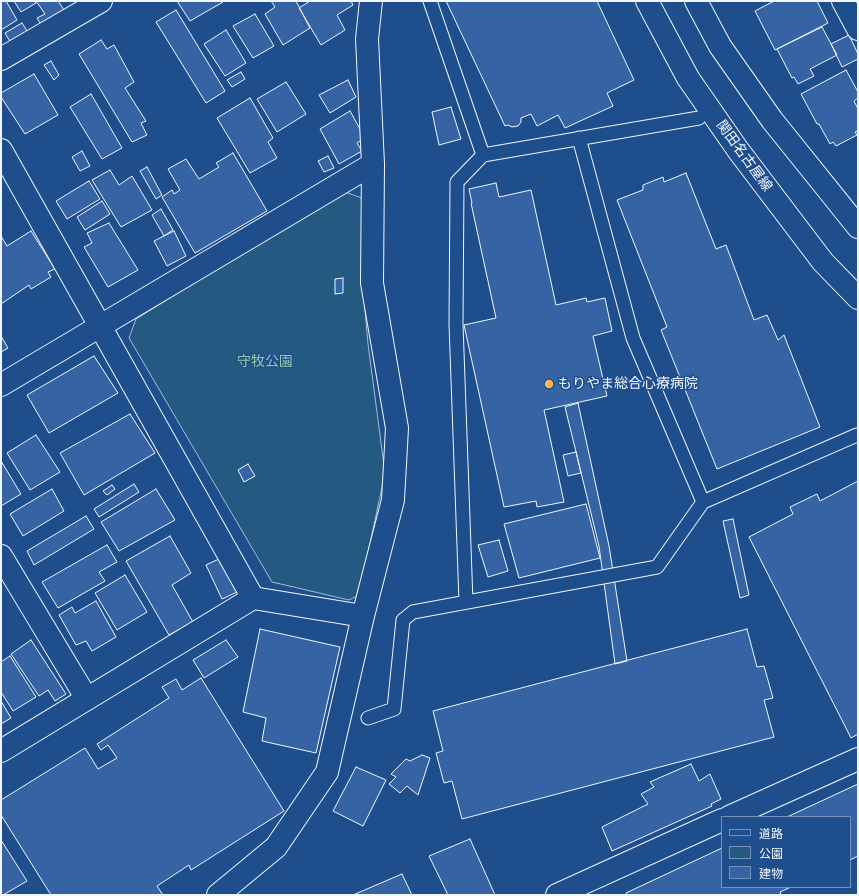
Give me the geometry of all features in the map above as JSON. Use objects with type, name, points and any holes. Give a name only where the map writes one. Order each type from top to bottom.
[{"type":"street","points":[[1,59],[101,1]]},
{"type":"street","points":[[218,895],[276,847],[327,772],[363,616],[393,500],[397,428],[372,283],[373,164],[367,39],[371,1]]},
{"type":"street","name":"関田名古屋線","points":[[647,1],[688,78],[738,150],[823,262],[858,298]]},
{"type":"street","points":[[696,1],[720,46],[772,120],[858,227]]},
{"type":"street","points":[[843,1],[858,29]]},
{"type":"street","points":[[1,150],[253,598]]},
{"type":"street","points":[[1,385],[373,164]]},
{"type":"street","points":[[1,556],[88,699]]},
{"type":"street","points":[[1,751],[253,598],[363,616]]},
{"type":"street","points":[[731,816],[858,759]]},
{"type":"street","points":[[557,895],[721,820]]},
{"type":"lane","points":[[430,1],[483,155]]},
{"type":"lane","points":[[466,602],[456,324],[457,182],[483,155],[699,118]]},
{"type":"lane","points":[[579,138],[633,338],[703,502]]},
{"type":"lane","points":[[368,718],[394,709],[404,620],[413,612],[657,567],[703,502],[857,435]]},
{"type":"green space","name":"守牧公園","points":[[342,191],[362,198],[363,287],[368,344],[385,473],[359,595],[349,600],[272,582],[129,338],[136,319]]},
{"type":"building","points":[[1,1],[6,1],[17,20],[1,30]]},
{"type":"building","points":[[14,1],[35,1],[36,3],[21,12]]},
{"type":"building","points":[[36,1],[58,1],[66,13],[42,26],[37,18],[45,14]]},
{"type":"building","points":[[177,1],[223,1],[223,2],[190,21]]},
{"type":"building","points":[[271,1],[296,1],[310,28],[283,45],[265,14],[275,7]]},
{"type":"building","points":[[310,1],[351,1],[353,5],[337,15],[345,30],[321,45],[299,8]]},
{"type":"building","points":[[446,1],[597,1],[634,80],[607,93],[613,106],[565,128],[558,115],[537,126],[531,114],[521,118],[521,122],[518,126],[505,126]]},
{"type":"building","points":[[774,1],[817,1],[828,23],[775,50],[755,11]]},
{"type":"building","points":[[176,10],[225,91],[206,103],[156,22]]},
{"type":"building","points":[[255,14],[274,46],[253,58],[233,26]]},
{"type":"building","points":[[22,23],[29,34],[12,45],[5,33]]},
{"type":"building","points":[[822,27],[837,55],[810,69],[814,76],[798,84],[794,77],[792,78],[777,49]]},
{"type":"building","points":[[226,30],[246,63],[225,76],[204,44]]},
{"type":"building","points":[[849,35],[858,54],[858,59],[842,67],[831,44]]},
{"type":"building","points":[[101,40],[107,49],[114,45],[134,82],[125,88],[146,121],[141,123],[147,135],[132,142],[79,54]]},
{"type":"building","points":[[51,61],[59,75],[54,80],[44,65]]},
{"type":"building","points":[[846,70],[858,92],[858,98],[854,101],[858,109],[858,131],[855,132],[857,135],[836,146],[833,142],[830,144],[819,124],[817,124],[801,94]]},
{"type":"building","points":[[241,72],[245,79],[232,87],[227,80]]},
{"type":"building","points":[[34,74],[58,115],[25,134],[1,97],[1,93]]},
{"type":"building","points":[[348,80],[356,97],[330,113],[319,95]]},
{"type":"building","points":[[286,82],[306,114],[277,132],[257,99]]},
{"type":"building","points":[[91,94],[122,148],[102,159],[70,107]]},
{"type":"building","points":[[250,98],[273,138],[268,142],[277,158],[250,173],[217,118]]},
{"type":"building","points":[[451,107],[461,139],[439,145],[432,112]]},
{"type":"building","points":[[350,111],[365,138],[357,143],[362,151],[339,164],[320,129]]},
{"type":"building","points":[[82,151],[90,166],[80,171],[72,157]]},
{"type":"building","points":[[233,153],[267,211],[195,253],[162,197],[172,190],[174,194],[180,190],[168,169],[186,159],[199,179],[219,167],[216,163]]},
{"type":"building","points":[[328,156],[334,168],[324,172],[318,161]]},
{"type":"building","points":[[147,167],[162,195],[156,199],[140,171]]},
{"type":"building","points":[[110,170],[119,185],[132,176],[152,210],[121,227],[92,180]]},
{"type":"building","points":[[686,173],[716,249],[726,245],[754,320],[767,315],[778,340],[784,335],[820,427],[717,469],[661,330],[667,327],[617,200],[643,190],[643,185],[663,177],[664,182]]},
{"type":"building","points":[[89,181],[100,199],[67,219],[56,201]]},
{"type":"building","points":[[496,183],[499,197],[531,190],[556,305],[586,298],[587,302],[605,298],[612,331],[593,336],[607,396],[544,410],[564,502],[537,507],[536,501],[504,507],[464,325],[496,318],[469,189]]},
{"type":"building","points":[[102,201],[110,214],[85,230],[77,217]]},
{"type":"building","points":[[161,209],[173,230],[164,236],[152,215]]},
{"type":"building","points":[[109,223],[138,270],[108,287],[84,247],[92,243],[87,233]]},
{"type":"building","points":[[31,231],[55,269],[48,272],[51,277],[31,289],[29,285],[1,304],[1,236],[7,246]]},
{"type":"building","points":[[174,231],[186,256],[167,266],[154,241]]},
{"type":"building","points":[[343,278],[343,293],[335,294],[335,279]]},
{"type":"building","points":[[1,336],[8,348],[1,352]]},
{"type":"building","points":[[94,356],[118,393],[49,433],[27,395]]},
{"type":"building","points":[[578,403],[609,546],[627,661],[615,664],[599,546],[565,407]]},
{"type":"building","points":[[130,414],[155,453],[84,495],[60,453]]},
{"type":"building","points":[[36,435],[60,472],[30,490],[7,453]]},
{"type":"building","points":[[576,452],[581,473],[568,476],[563,455]]},
{"type":"building","points":[[1,461],[21,494],[1,506]]},
{"type":"building","points":[[248,464],[255,476],[244,482],[238,470]]},
{"type":"building","points":[[858,481],[858,734],[851,738],[749,537],[793,514],[790,507],[817,494],[820,501]]},
{"type":"building","points":[[134,484],[139,492],[99,517],[94,509]]},
{"type":"building","points":[[112,485],[115,489],[107,495],[103,491]]},
{"type":"building","points":[[52,489],[64,511],[23,536],[10,514]]},
{"type":"building","points":[[156,489],[175,520],[119,551],[101,522]]},
{"type":"building","points":[[586,504],[600,558],[519,578],[504,524]]},
{"type":"building","points":[[86,516],[94,529],[34,565],[27,551]]},
{"type":"building","points":[[733,519],[749,595],[740,598],[723,521]]},
{"type":"building","points":[[170,536],[191,573],[172,585],[193,622],[169,635],[126,561]]},
{"type":"building","points":[[499,540],[508,571],[488,577],[478,545]]},
{"type":"building","points":[[107,545],[117,562],[99,572],[105,581],[58,608],[42,582]]},
{"type":"building","points":[[221,558],[237,592],[222,599],[206,565]]},
{"type":"building","points":[[125,575],[147,612],[117,630],[95,593]]},
{"type":"building","points":[[96,601],[116,637],[92,651],[86,641],[76,645],[59,615],[72,607],[75,613]]},
{"type":"building","points":[[260,629],[340,647],[316,753],[262,741],[266,718],[243,712]]},
{"type":"building","points":[[747,629],[757,667],[764,666],[773,698],[764,700],[774,737],[462,819],[452,781],[444,783],[436,753],[443,751],[433,711]]},
{"type":"building","points":[[31,640],[66,694],[55,701],[48,690],[39,696],[11,654]]},
{"type":"building","points":[[226,640],[238,657],[204,678],[193,660]]},
{"type":"building","points":[[10,656],[36,697],[13,711],[1,692],[1,662]]},
{"type":"building","points":[[201,678],[284,811],[191,870],[189,865],[157,886],[163,895],[51,895],[1,815],[1,800],[85,748],[98,769],[117,758],[108,745],[101,750],[97,744],[169,698],[162,687],[176,679],[182,690]]},
{"type":"building","points":[[1,701],[11,718],[1,724]]},
{"type":"building","points":[[422,755],[430,758],[418,795],[407,786],[400,793],[389,784],[396,777],[391,774],[406,759],[410,761]]},
{"type":"building","points":[[691,764],[699,781],[710,774],[721,799],[711,804],[712,806],[612,851],[602,827],[648,804],[641,794],[654,787],[650,782]]},
{"type":"building","points":[[356,767],[386,780],[363,826],[333,811]]},
{"type":"building","points":[[858,784],[858,856],[851,860],[851,816],[789,816]]},
{"type":"building","points":[[470,839],[495,895],[448,895],[429,856]]},
{"type":"building","points":[[1,840],[27,881],[3,895],[1,895]]},
{"type":"building","points":[[721,848],[721,888],[789,888],[780,892],[781,895],[627,895],[626,893]]},
{"type":"building","points":[[402,874],[412,895],[353,895]]},
{"type":"place","name":"もりやま総合心療病院","points":[[549,384]]}]
